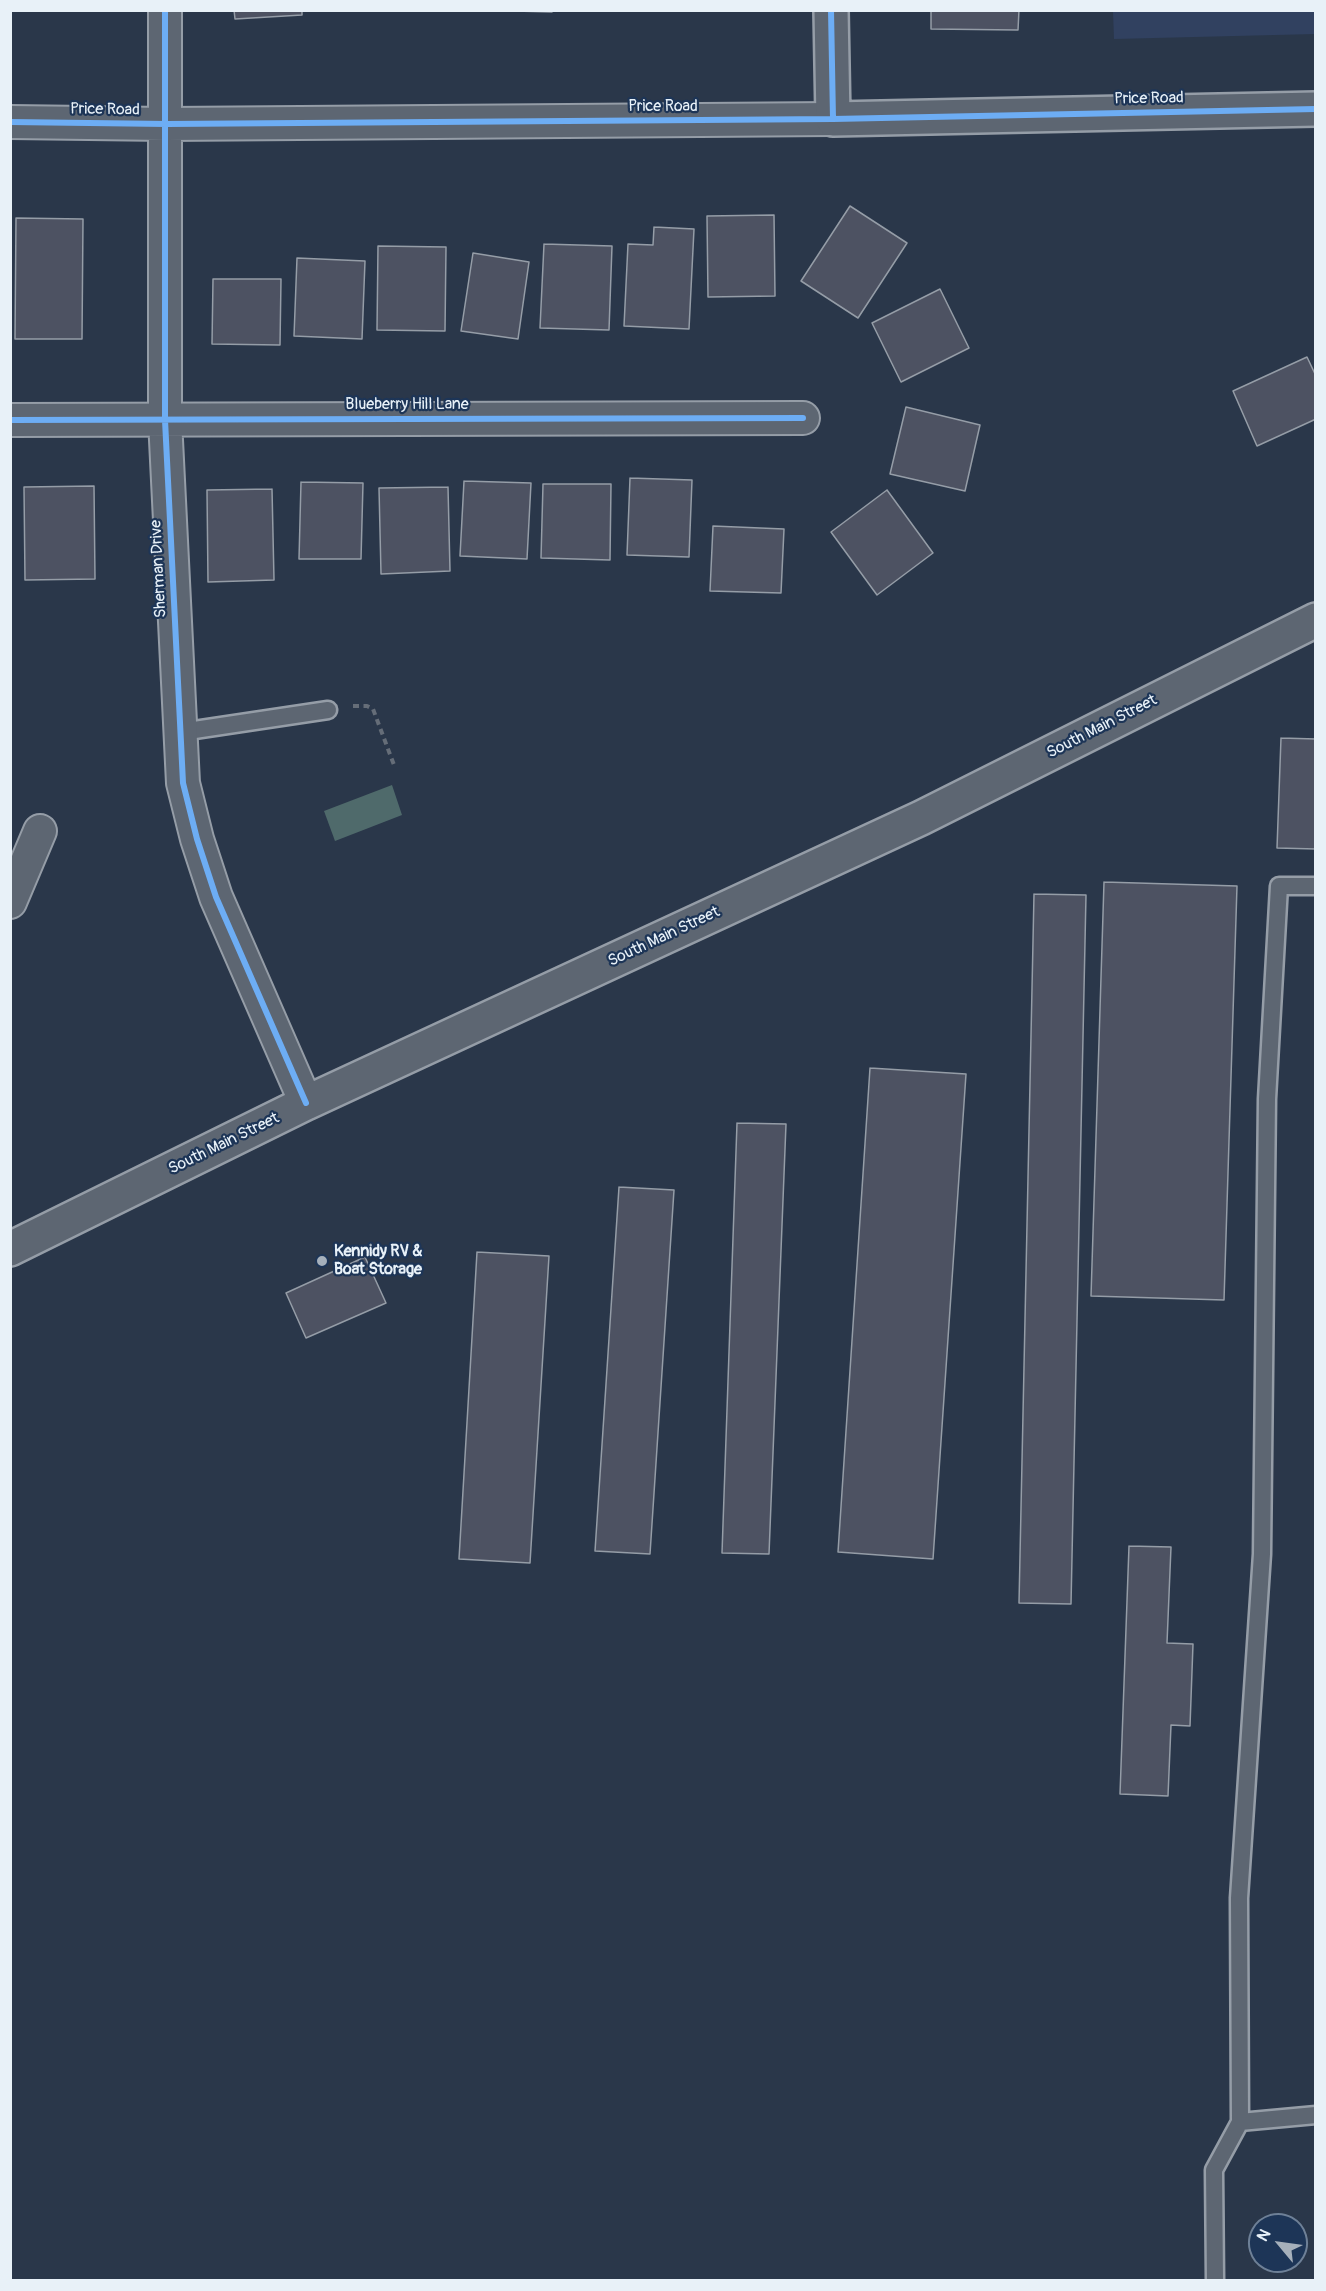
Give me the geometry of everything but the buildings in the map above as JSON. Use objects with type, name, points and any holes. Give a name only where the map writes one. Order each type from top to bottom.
[{"type":"main road","points":[[831,10],[833,119]]},
{"type":"main road","name":"Price Road","points":[[833,119],[1316,109]]},
{"type":"main road","name":"South Main Street","points":[[10,1249],[306,1103],[921,818],[1316,620]]},
{"type":"street","name":"Sherman Drive","points":[[165,10],[167,124],[165,420],[183,783],[197,839],[216,897],[306,1103]]},
{"type":"street","name":"Price Road","points":[[10,122],[167,124],[833,119]]},
{"type":"street","name":"Blueberry Hill Lane","points":[[10,420],[803,418]]},
{"type":"street","points":[[10,902],[40,831]]},
{"type":"lane","points":[[181,732],[328,710]]},
{"type":"lane","points":[[1215,2280],[1214,2170],[1240,2122],[1239,1898],[1262,1554],[1267,1099],[1279,886],[1316,886]]},
{"type":"lane","points":[[1240,2122],[1316,2115]]},
{"type":"path","points":[[328,710],[370,706],[394,765]]},
{"type":"shaded area","points":[[1113,11],[1315,11],[1315,34],[1114,39]]},
{"type":"green space","points":[[392,785],[402,815],[335,841],[324,811]]},
{"type":"cycle path","points":[[165,10],[165,420],[183,783],[197,839],[216,897],[306,1103]]},
{"type":"cycle path","points":[[831,10],[833,119]]},
{"type":"cycle path","points":[[10,122],[167,124],[833,119],[1316,109]]},
{"type":"cycle path","points":[[10,420],[803,418]]},
{"type":"place","name":"Kennidy RV & Boat Storage","points":[[322,1261]]}]
